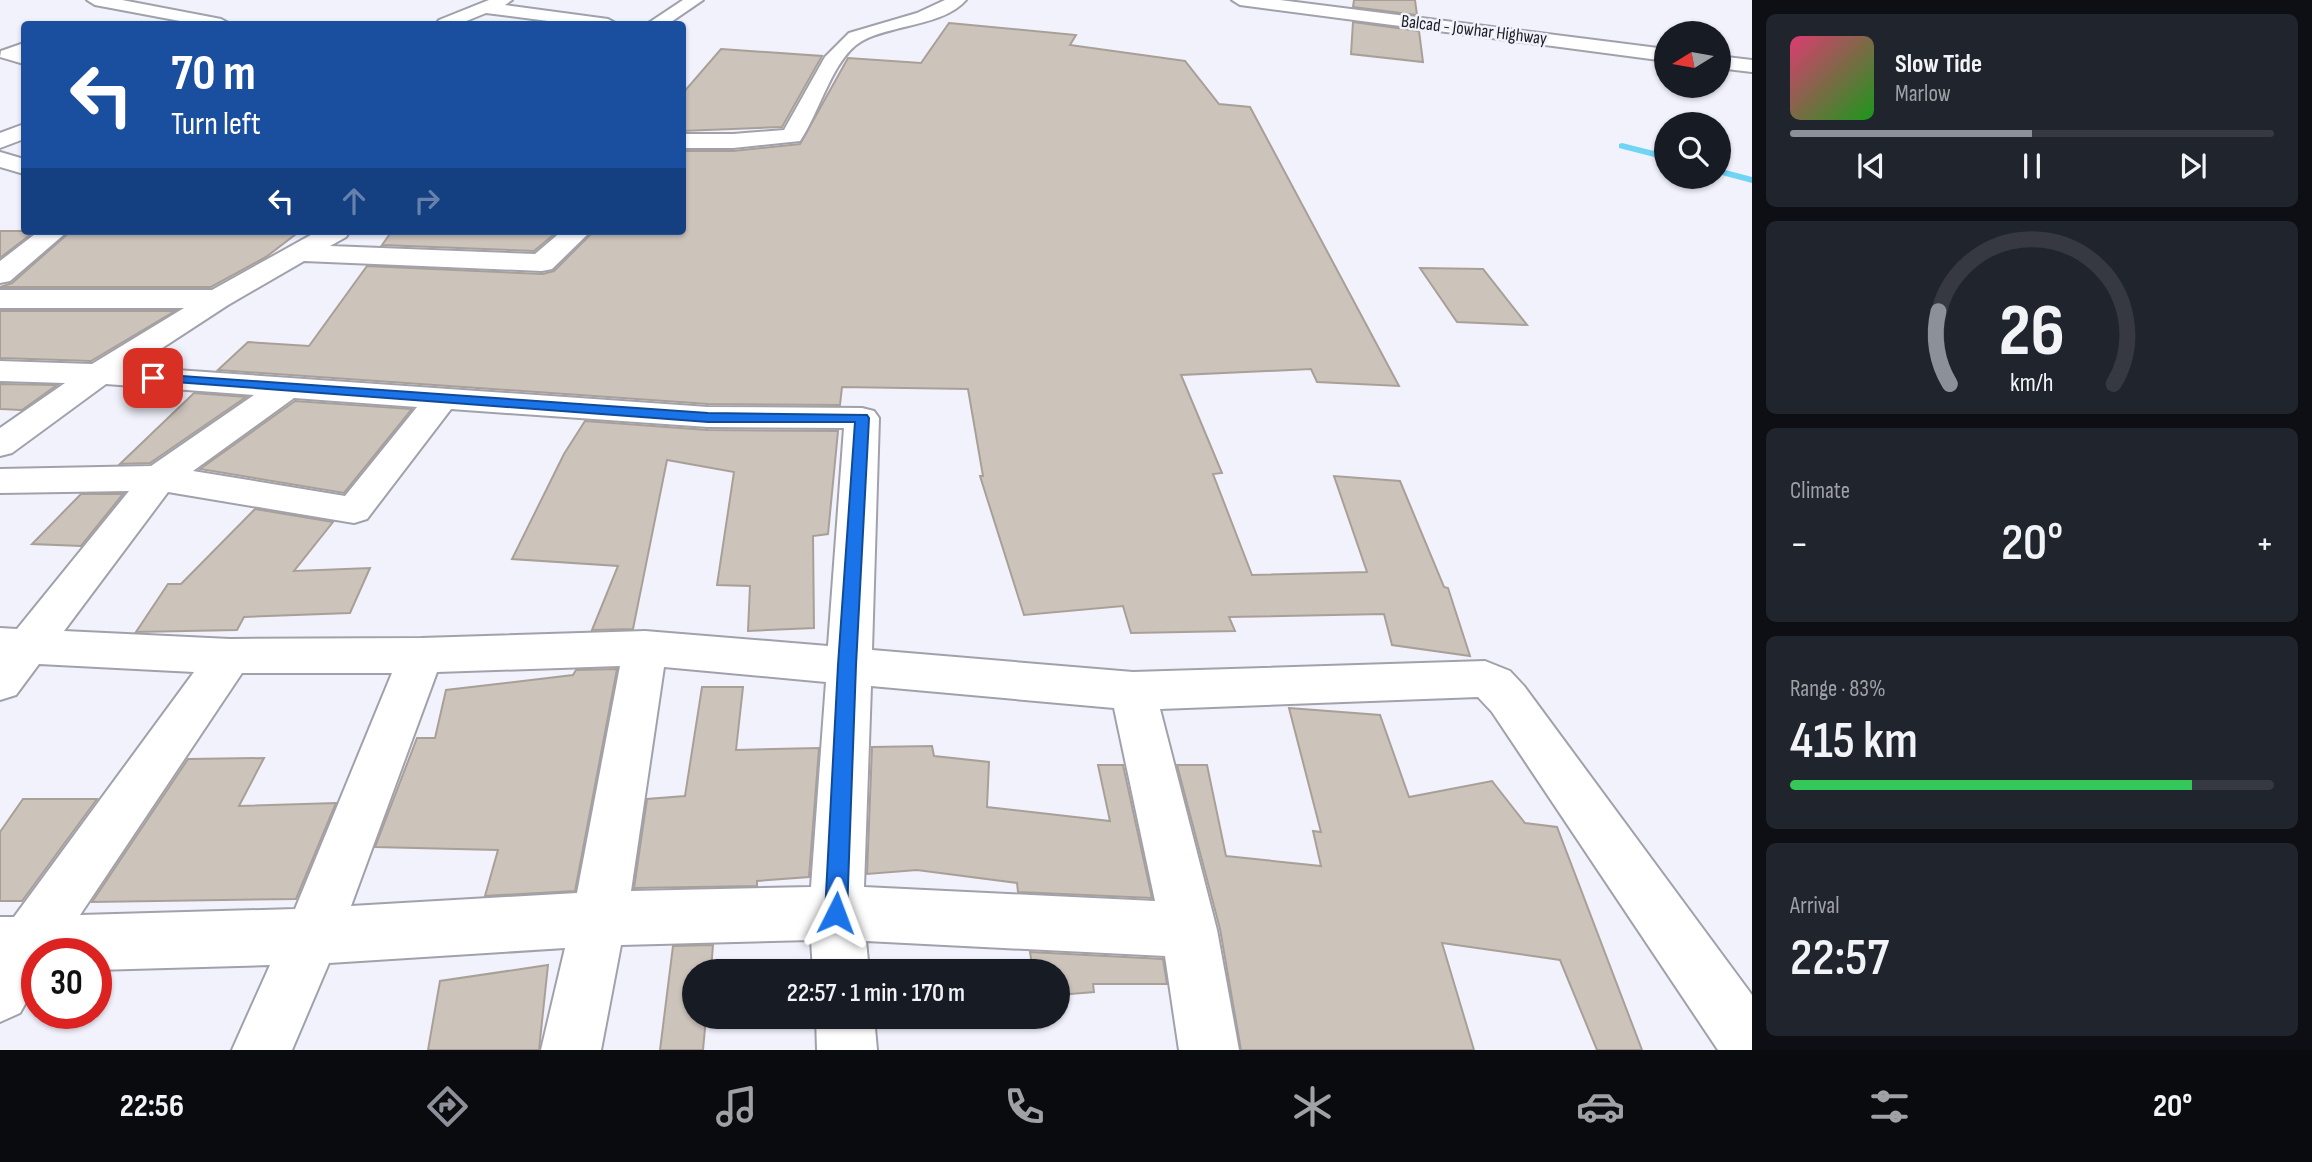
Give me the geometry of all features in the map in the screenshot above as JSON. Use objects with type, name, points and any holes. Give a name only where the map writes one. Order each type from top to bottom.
[{"type":"street","points":[[95,0],[206,21]]},
{"type":"street","points":[[452,21],[504,0]]},
{"type":"street","points":[[661,21],[695,0]]},
{"type":"street","points":[[686,141],[733,141],[792,136],[835,57],[856,37],[923,17],[958,0]]},
{"type":"street","name":"Balcad - Jowhar Highway","points":[[1240,0],[1654,53]]},
{"type":"street","points":[[485,8],[585,21]]},
{"type":"street","points":[[110,21],[145,9]]},
{"type":"street","points":[[1731,64],[1752,66]]},
{"type":"street","points":[[0,141],[21,132]]},
{"type":"street","points":[[0,159],[21,166]]},
{"type":"street","points":[[0,275],[50,235]]},
{"type":"street","points":[[0,445],[99,374],[218,299],[330,235]]},
{"type":"street","points":[[299,253],[542,263],[574,235]]},
{"type":"street","points":[[0,299],[218,299]]},
{"type":"street","points":[[0,372],[99,374],[708,417],[862,418],[836,913],[840,959]]},
{"type":"street","points":[[0,682],[15,645],[159,478],[286,388]]},
{"type":"street","points":[[0,481],[159,478],[354,510],[442,398]]},
{"type":"street","points":[[15,645],[230,656],[421,655],[645,648],[1133,691],[1485,679],[1494,684],[1508,699],[1688,953],[1752,1049]]},
{"type":"street","points":[[571,1050],[599,919],[645,648]]},
{"type":"street","points":[[262,1050],[313,936],[421,655]]},
{"type":"street","points":[[0,993],[14,945],[230,656]]},
{"type":"street","points":[[1133,691],[1188,930],[1209,1050]]},
{"type":"street","points":[[14,945],[313,936],[599,919],[836,913],[1188,930]]},
{"type":"street","points":[[846,1029],[847,1050]]},
{"type":"building","points":[[1354,0],[1415,0],[1417,15],[1353,7]]},
{"type":"building","points":[[1353,22],[1419,31],[1423,62],[1351,54]]},
{"type":"building","points":[[949,23],[1076,35],[1070,45],[1185,61],[1219,104],[1250,107],[1399,386],[1317,382],[1311,369],[1181,375],[1222,473],[1213,474],[1252,575],[1367,572],[1334,476],[1400,481],[1444,587],[1448,588],[1470,656],[1392,645],[1384,614],[1229,617],[1235,631],[1131,633],[1123,606],[1024,615],[980,476],[983,476],[968,389],[842,387],[840,405],[708,404],[218,370],[248,342],[309,346],[367,266],[543,274],[554,271],[590,235],[686,235],[686,151],[733,151],[800,144],[848,58],[921,63]]},
{"type":"building","points":[[721,49],[822,56],[782,127],[686,131],[686,89]]},
{"type":"building","points":[[0,231],[21,231],[21,235],[30,235],[0,258]]},
{"type":"building","points":[[66,235],[295,235],[266,257],[211,287],[0,287],[12,283]]},
{"type":"building","points":[[389,235],[553,235],[534,251],[382,245]]},
{"type":"building","points":[[1420,268],[1483,269],[1527,325],[1457,322]]},
{"type":"building","points":[[0,311],[175,311],[91,361],[0,358]]},
{"type":"building","points":[[0,384],[57,385],[22,410],[0,409]]},
{"type":"building","points":[[194,393],[246,397],[150,463],[120,464]]},
{"type":"building","points":[[295,401],[412,409],[344,493],[200,469]]},
{"type":"building","points":[[585,421],[708,430],[838,431],[828,534],[813,536],[814,628],[748,631],[750,586],[717,585],[734,472],[667,460],[633,629],[592,630],[618,566],[512,559],[564,454]]},
{"type":"building","points":[[81,494],[123,494],[81,546],[32,544]]},
{"type":"building","points":[[255,509],[333,522],[294,571],[370,568],[350,613],[244,617],[237,630],[136,632],[168,584],[181,584]]},
{"type":"building","points":[[617,669],[575,891],[485,896],[498,850],[375,847],[417,738],[435,738],[446,690],[573,675],[576,670]]},
{"type":"building","points":[[702,687],[743,687],[736,750],[819,748],[809,877],[757,881],[757,886],[634,888],[647,799],[685,796]]},
{"type":"building","points":[[1289,708],[1380,715],[1409,797],[1492,781],[1525,823],[1557,827],[1642,1050],[1597,1050],[1560,960],[1442,943],[1474,1050],[1241,1050],[1220,929],[1177,765],[1207,765],[1226,856],[1321,866],[1313,831],[1321,832]]},
{"type":"building","points":[[932,746],[934,756],[989,762],[987,807],[1110,821],[1098,765],[1123,765],[1152,898],[1018,892],[1017,883],[917,870],[867,874],[872,747]]},
{"type":"building","points":[[264,758],[239,806],[336,803],[296,899],[92,902],[188,759]]},
{"type":"building","points":[[23,799],[97,799],[22,901],[0,901],[0,832]]},
{"type":"building","points":[[713,945],[712,959],[682,959],[682,1029],[705,1029],[703,1050],[660,1050],[673,946]]},
{"type":"building","points":[[1030,952],[1163,959],[1167,984],[1093,984],[1094,992],[1070,994],[1070,959],[1031,959]]},
{"type":"building","points":[[548,965],[539,1050],[428,1050],[440,981]]},
{"type":"waterway","points":[[1622,146],[1654,154]]},
{"type":"waterway","points":[[1731,174],[1752,180]]},
{"type":"route","points":[[153,378],[708,417],[862,418],[836,913]]}]
